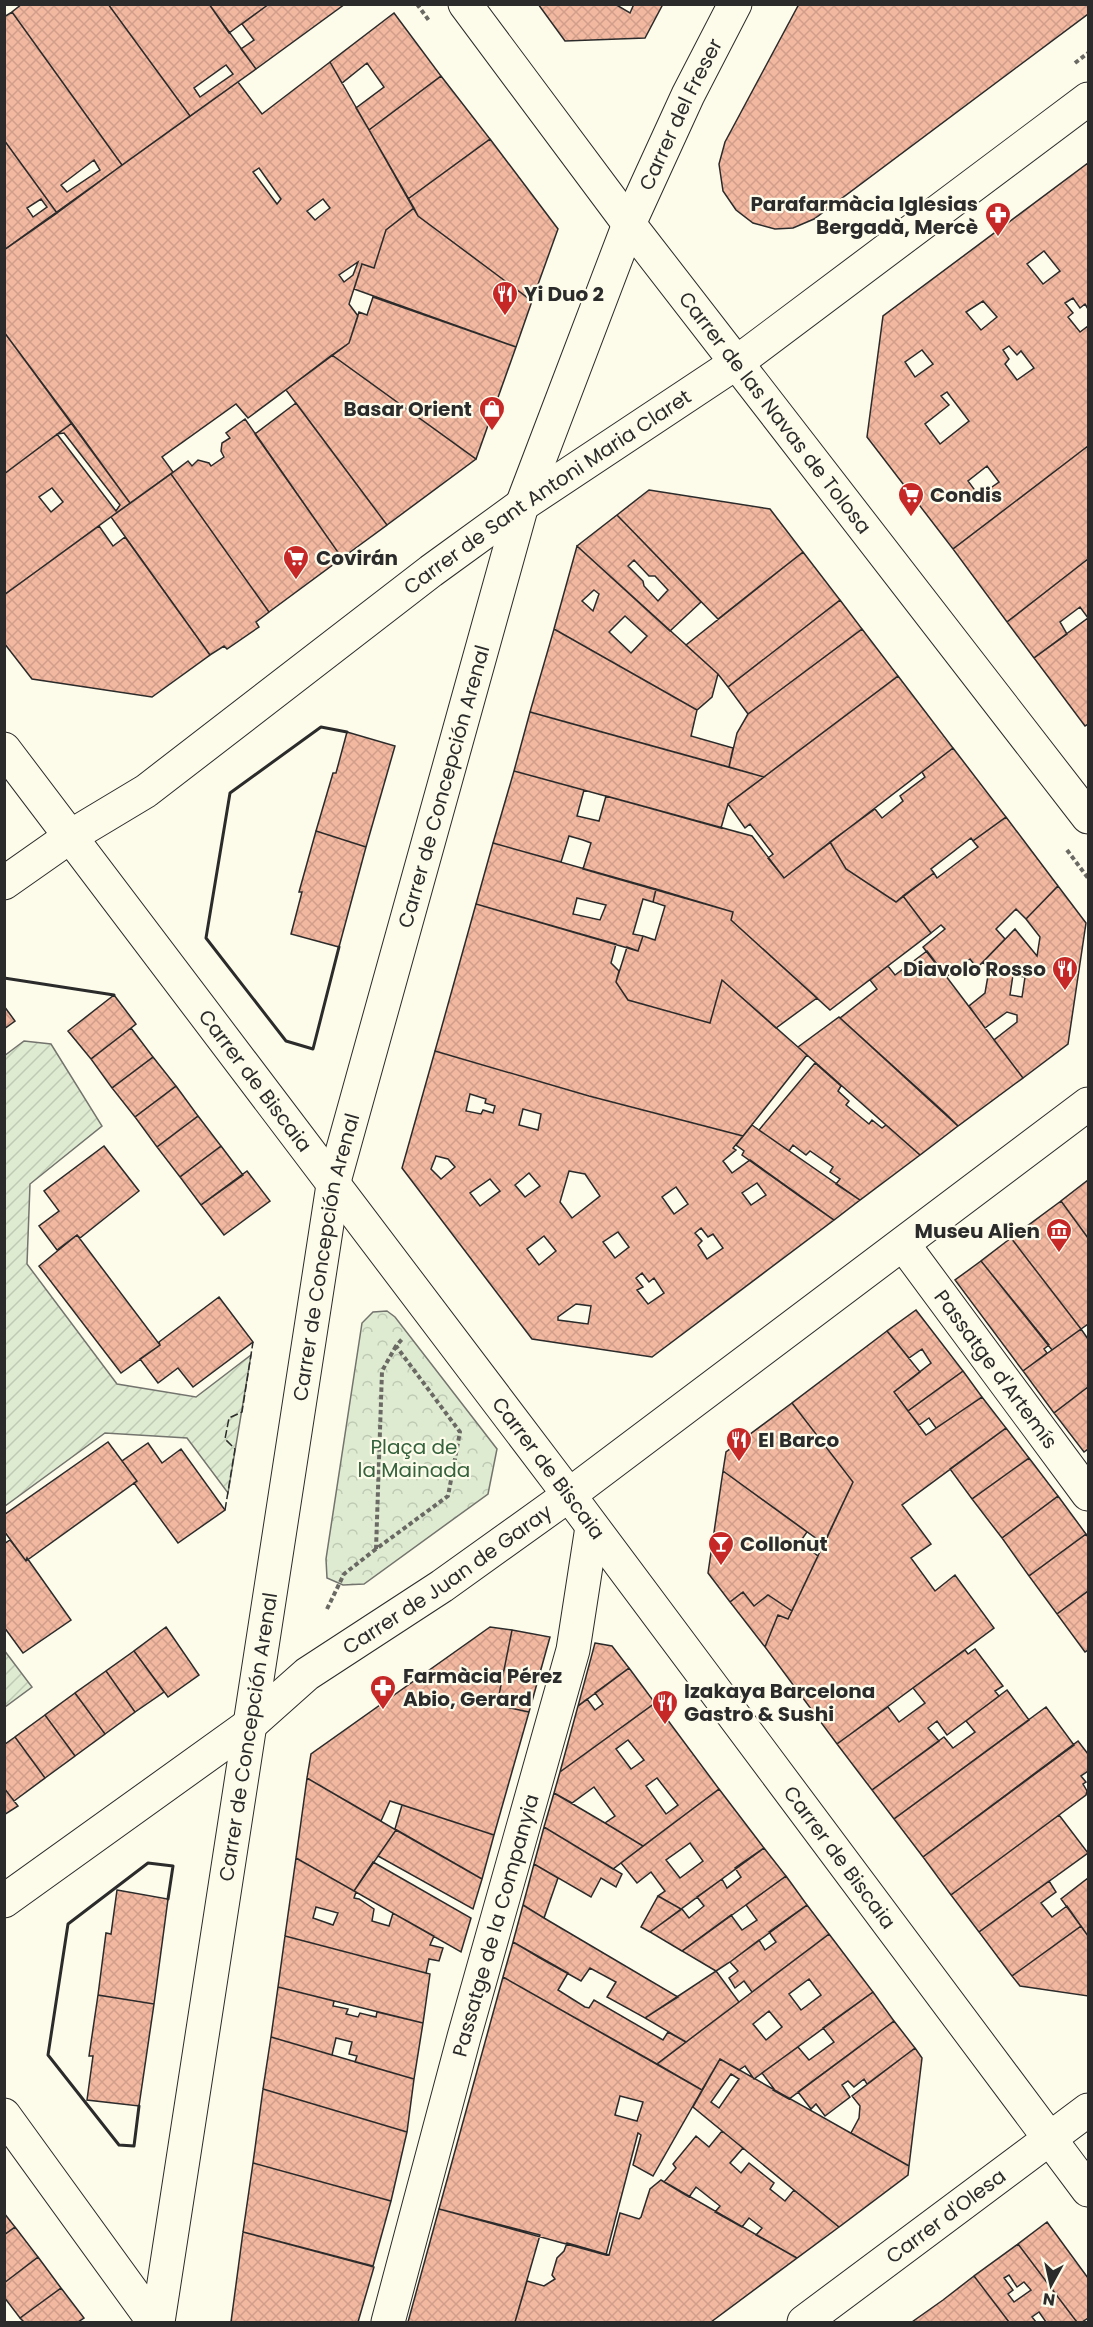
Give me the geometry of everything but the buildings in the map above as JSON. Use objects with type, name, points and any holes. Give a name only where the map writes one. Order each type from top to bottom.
[{"type":"street","name":"Carrer de las Navas de Tolosa","points":[[465,4],[628,224],[1089,817]]},
{"type":"street","name":"Carrer del Freser","points":[[628,224],[693,85],[735,4]]},
{"type":"street","name":"Carrer de Sant Antoni Maria Claret","points":[[4,883],[71,836],[146,791],[431,571],[522,505],[736,363],[1089,99]]},
{"type":"street","name":"Carrer de Concepción Arenal","points":[[156,2322],[252,1723],[333,1185],[522,505],[628,224]]},
{"type":"street","name":"Carrer de Biscaia","points":[[4,749],[569,1496],[1089,2190]]},
{"type":"street","name":"Carrer de Juan de Garay","points":[[4,1901],[252,1723],[307,1674],[442,1586],[569,1496],[1089,1104]]},
{"type":"street","name":"Passatge d'Artemís","points":[[903,1244],[1089,1494]]},
{"type":"street","name":"Passatge de la Companyia","points":[[388,2322],[464,2037],[573,1650],[592,1527]]},
{"type":"street","name":"Carrer d'Olesa","points":[[804,2322],[1089,2110]]},
{"type":"street","points":[[4,2115],[156,2322]]},
{"type":"path","points":[[376,1549],[382,1371],[396,1346],[410,1332]]},
{"type":"path","points":[[327,1609],[344,1574],[448,1496],[460,1432],[396,1346]]},
{"type":"green space","points":[[24,1041],[51,1044],[102,1126],[30,1184],[27,1264],[117,1384],[196,1397],[251,1355],[228,1493],[187,1438],[105,1433],[5,1506],[4,1056]]},
{"type":"green space","name":"Plaça de la Mainada","points":[[387,1311],[395,1317],[497,1449],[488,1494],[364,1584],[343,1585],[327,1578],[326,1559],[362,1323],[373,1312]]},
{"type":"green space","points":[[4,1650],[32,1687],[5,1707],[4,1707]]},
{"type":"fence","points":[[225,1510],[235,1449],[225,1439],[229,1418],[242,1412],[253,1342]]},
{"type":"wall","points":[[339,947],[313,1049],[286,1041],[206,938],[230,793],[321,727],[347,732]]},
{"type":"wall","points":[[4,978],[114,995]]},
{"type":"wall","points":[[139,2106],[134,2146],[119,2145],[48,2055],[68,1924],[148,1863],[173,1866],[168,1899]]},
{"type":"place","name":"Parafarmàcia Iglesias Bergadà, Mercè","points":[[998,238]]},
{"type":"place","name":"Yi Duo 2","points":[[505,317]]},
{"type":"place","name":"Basar Orient","points":[[492,432]]},
{"type":"place","name":"Condis","points":[[911,518]]},
{"type":"place","name":"Covirán","points":[[296,581]]},
{"type":"place","name":"Diavolo Rosso","points":[[1065,992]]},
{"type":"place","name":"Museu Alien","points":[[1059,1254]]},
{"type":"place","name":"El Barco","points":[[739,1463]]},
{"type":"place","name":"Collonut","points":[[721,1567]]},
{"type":"place","name":"Farmàcia Pérez Abio, Gerard","points":[[383,1711]]},
{"type":"place","name":"Izakaya Barcelona Gastro & Sushi","points":[[665,1726]]}]
